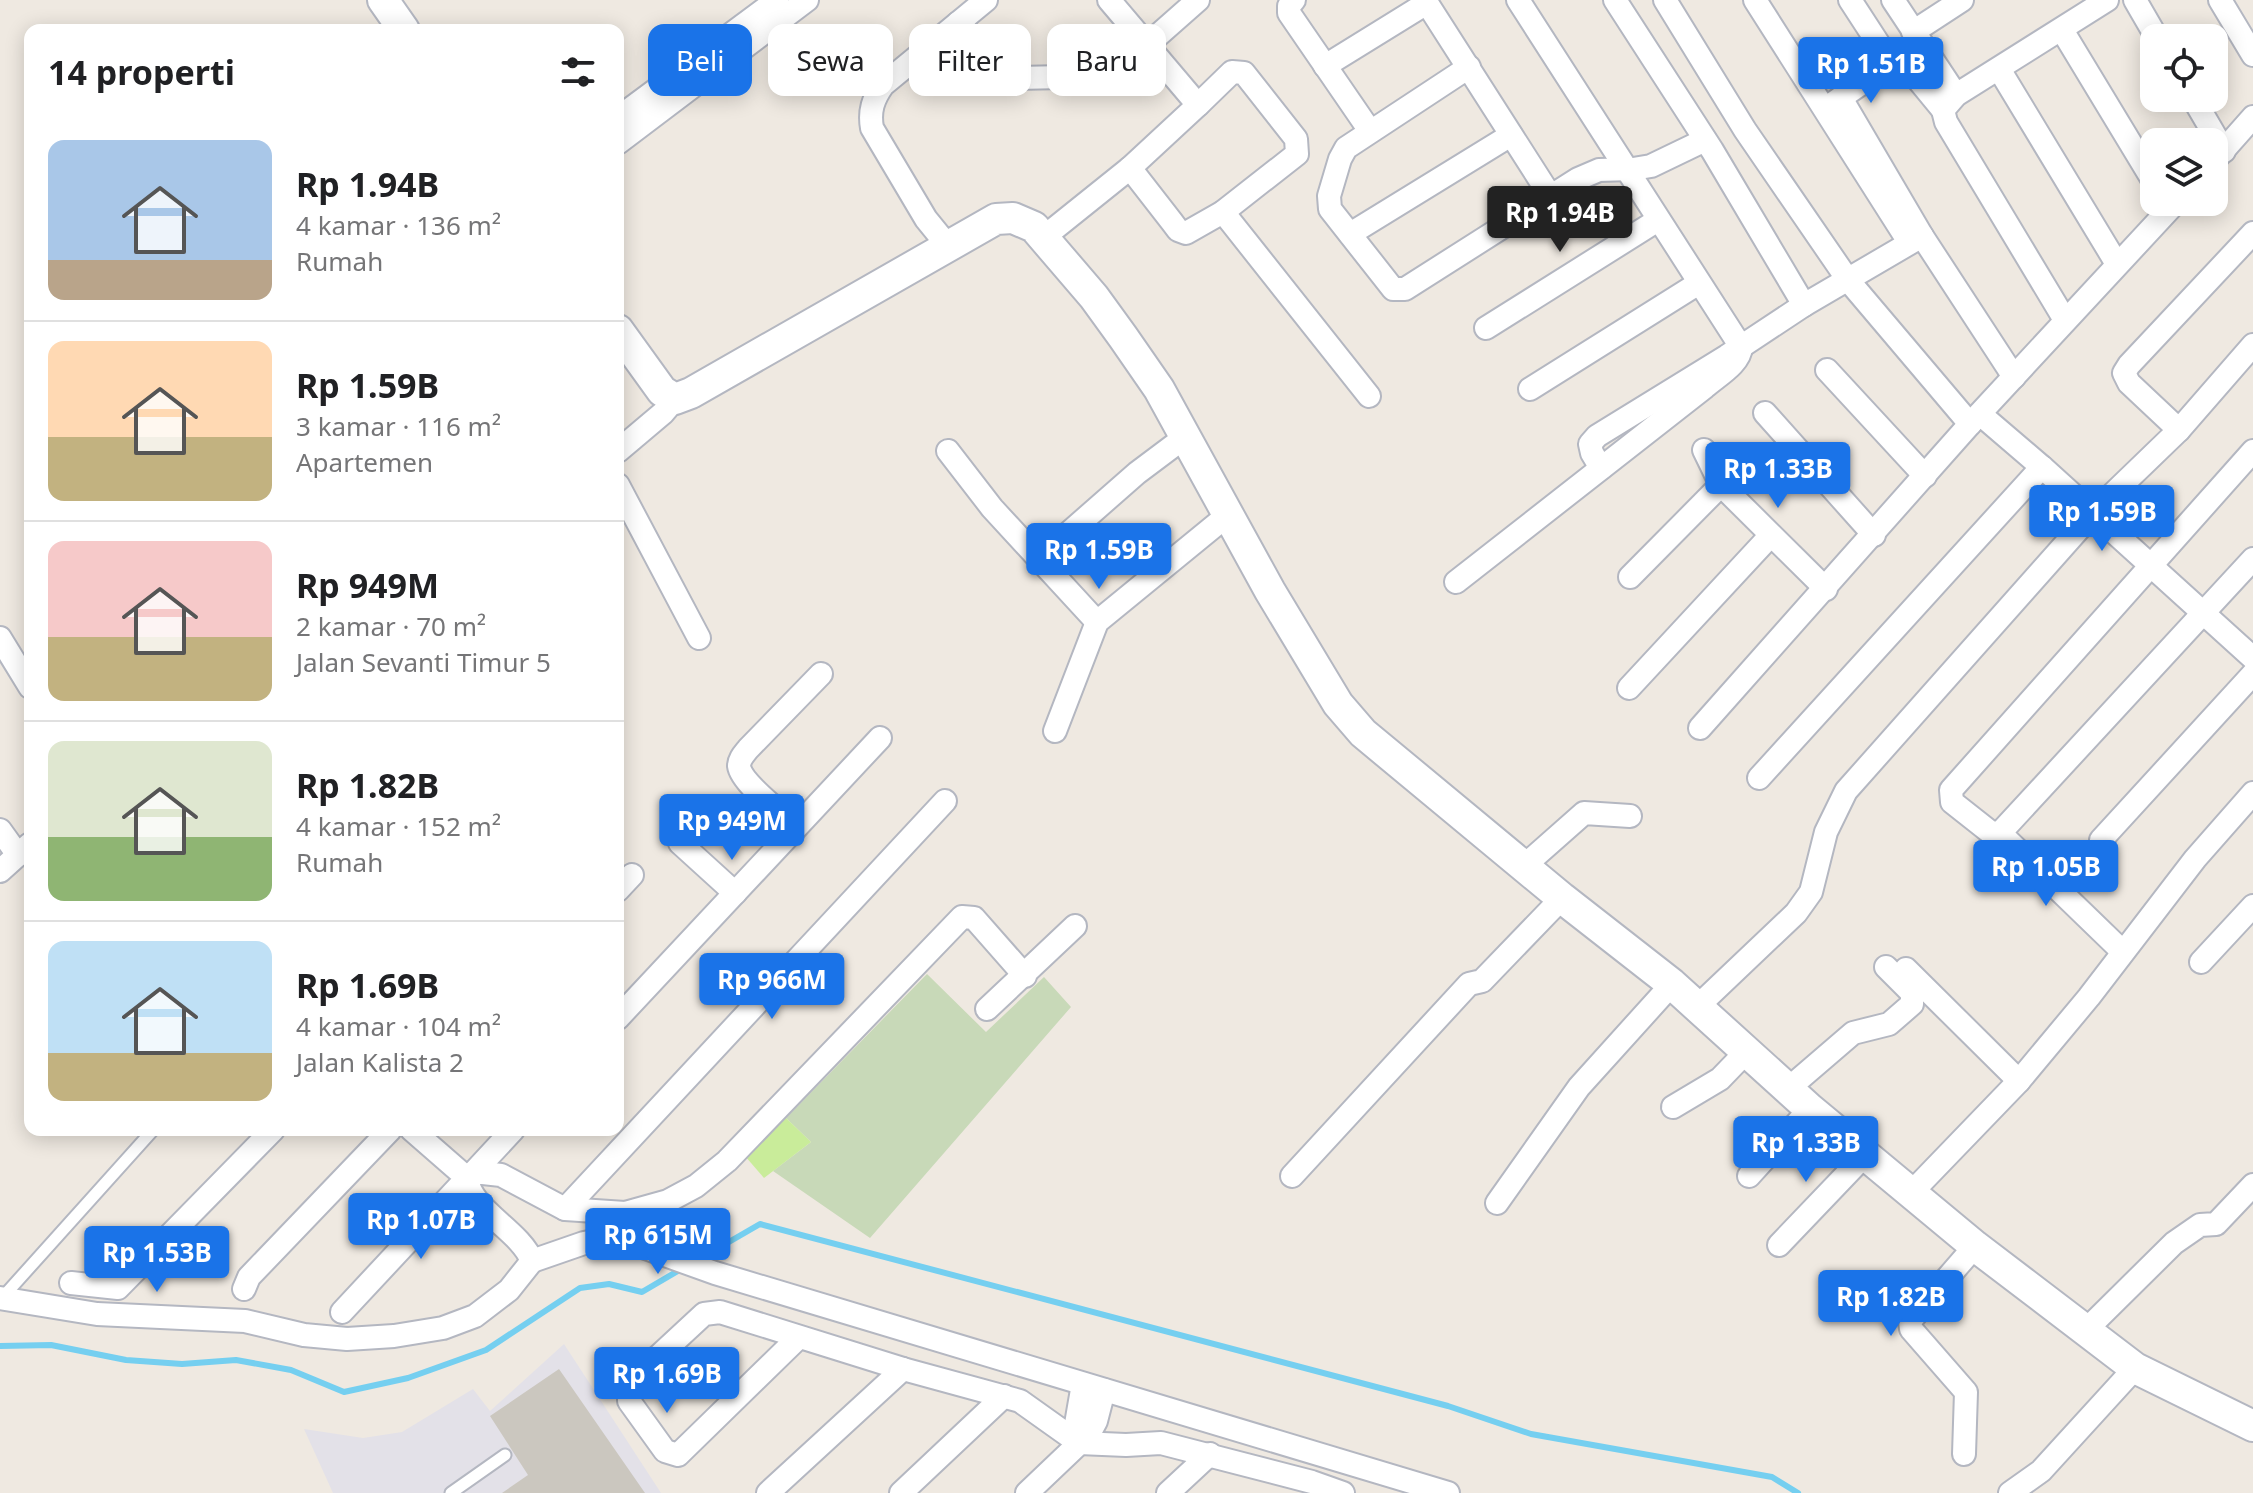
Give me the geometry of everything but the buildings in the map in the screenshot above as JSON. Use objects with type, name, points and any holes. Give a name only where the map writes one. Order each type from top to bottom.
[{"type":"street","points":[[383,0],[400,24]]},
{"type":"street","points":[[624,114],[777,0]]},
{"type":"street","points":[[624,138],[807,0]]},
{"type":"street","points":[[948,246],[911,193],[872,128],[870,117],[875,96],[883,85],[986,0]]},
{"type":"street","points":[[1109,0],[1129,24]]},
{"type":"street","points":[[1166,28],[1198,0]]},
{"type":"street","points":[[1294,0],[1289,6],[1289,13],[1370,131]]},
{"type":"street","points":[[1518,0],[1741,347]]},
{"type":"street","points":[[1615,0],[1705,140],[1804,305]]},
{"type":"street","points":[[1665,0],[1745,130],[1848,280],[1975,419],[2042,467],[2253,658]]},
{"type":"street","points":[[1755,0],[1833,104],[1916,239],[2014,377]]},
{"type":"street","points":[[1850,0],[1891,63]]},
{"type":"street","points":[[1893,0],[1950,103],[1946,122],[2065,320]]},
{"type":"street","points":[[1913,32],[1962,0]]},
{"type":"street","points":[[1950,103],[2107,0]]},
{"type":"street","points":[[2135,0],[2149,24]]},
{"type":"street","points":[[2220,0],[2253,55]]},
{"type":"street","points":[[1325,66],[1426,1],[1551,197]]},
{"type":"street","points":[[958,23],[1017,78],[1047,77]]},
{"type":"street","points":[[2062,30],[2140,159]]},
{"type":"street","points":[[1833,104],[1891,63],[1901,62],[1950,103]]},
{"type":"street","points":[[1166,67],[1198,105]]},
{"type":"street","points":[[1469,67],[1343,152],[1328,200],[1330,209],[1390,287],[1401,290],[1599,170],[1651,166],[1705,140]]},
{"type":"street","points":[[1999,69],[2117,264]]},
{"type":"street","points":[[1044,237],[1130,168],[1232,72],[1240,71],[1262,94],[1298,144],[1297,154],[1223,212],[1191,231],[1182,232],[1130,168]]},
{"type":"street","points":[[2228,146],[2253,117]]},
{"type":"street","points":[[1350,234],[1511,135]]},
{"type":"street","points":[[1223,212],[1369,396]]},
{"type":"street","points":[[1700,728],[2160,216]]},
{"type":"street","points":[[624,446],[675,399],[691,393],[996,219],[1024,221],[1044,237],[1123,337],[1159,389],[1270,591],[1338,704],[1384,753],[1672,984],[1810,1109],[1975,1246],[2135,1368],[2253,1426]]},
{"type":"street","points":[[1486,328],[1658,220]]},
{"type":"street","points":[[2179,430],[2129,383],[2124,373],[2253,233]]},
{"type":"street","points":[[1456,582],[1601,468],[1592,453],[1590,444],[1593,440],[1804,305],[1916,239]]},
{"type":"street","points":[[1530,389],[1699,283]]},
{"type":"street","points":[[624,338],[662,391],[675,399]]},
{"type":"street","points":[[1697,1007],[1796,913],[1811,892],[1826,832],[1846,791],[2093,513],[2179,430],[2253,345]]},
{"type":"street","points":[[1827,370],[1925,476]]},
{"type":"street","points":[[1765,413],[1874,535]]},
{"type":"street","points":[[1039,559],[1137,473],[1185,437]]},
{"type":"street","points":[[1704,450],[1721,485],[1826,589]]},
{"type":"street","points":[[948,451],[992,508],[1097,622]]},
{"type":"street","points":[[2123,952],[2000,833],[1990,832],[1955,806],[1950,799],[1951,790],[2253,451]]},
{"type":"street","points":[[1759,778],[2042,467]]},
{"type":"street","points":[[1630,577],[1721,485]]},
{"type":"street","points":[[624,496],[699,638]]},
{"type":"street","points":[[1055,731],[1097,622],[1229,514]]},
{"type":"street","points":[[1629,688],[1771,535]]},
{"type":"street","points":[[2000,833],[2253,559]]},
{"type":"street","points":[[0,638],[24,677]]},
{"type":"street","points":[[796,826],[746,780],[739,766],[748,749],[821,674]]},
{"type":"street","points":[[2101,840],[2253,674]]},
{"type":"street","points":[[624,1012],[880,738]]},
{"type":"street","points":[[1911,1193],[2019,1081],[2195,859],[2253,793]]},
{"type":"street","points":[[565,1209],[945,801]]},
{"type":"street","points":[[1524,866],[1584,813],[1630,816]]},
{"type":"street","points":[[0,830],[24,849],[0,871]]},
{"type":"street","points":[[680,843],[735,893]]},
{"type":"street","points":[[1292,1176],[1469,984],[1482,981],[1562,898]]},
{"type":"street","points":[[2201,962],[2253,906]]},
{"type":"street","points":[[420,1136],[470,1175],[501,1175],[565,1209],[625,1213],[658,1205],[696,1186],[727,1161],[962,917],[974,918],[1025,976]]},
{"type":"street","points":[[987,1009],[1075,926]]},
{"type":"street","points":[[1789,1088],[1853,1033],[1889,1024],[1912,1004],[1912,993],[1893,965],[2019,1081]]},
{"type":"street","points":[[1497,1203],[1579,1087],[1672,984]]},
{"type":"street","points":[[1673,1107],[1720,1079],[1747,1051]]},
{"type":"street","points":[[1749,1176],[1810,1109]]},
{"type":"street","points":[[71,1283],[118,1288],[267,1136]]},
{"type":"street","points":[[244,1289],[249,1277],[384,1136]]},
{"type":"street","points":[[342,1312],[507,1136]]},
{"type":"street","points":[[1779,1245],[1865,1155]]},
{"type":"street","points":[[470,1175],[472,1195],[515,1237],[532,1261]]},
{"type":"street","points":[[2085,1331],[2174,1243],[2200,1225],[2216,1224],[2253,1185]]},
{"type":"street","points":[[1,1298],[97,1314],[245,1321],[304,1335],[347,1339],[394,1336],[443,1328],[475,1316],[515,1284],[532,1261],[584,1243],[615,1237],[715,1273],[1448,1493]]},
{"type":"street","points":[[1964,1454],[1966,1392],[1911,1329],[1910,1321],[1975,1246]]},
{"type":"street","points":[[799,1337],[681,1453],[672,1455],[665,1451],[629,1401],[629,1389],[636,1377],[710,1311],[720,1312],[903,1369],[1004,1396],[1032,1407],[1079,1443],[1161,1443],[1210,1454],[1306,1488],[1343,1493]]},
{"type":"street","points":[[2010,1493],[2041,1471],[2135,1368]]},
{"type":"street","points":[[768,1493],[903,1369]]},
{"type":"street","points":[[1079,1443],[1075,1430],[1093,1387]]},
{"type":"street","points":[[901,1493],[1004,1396]]},
{"type":"street","points":[[1027,1493],[1079,1443]]},
{"type":"street","points":[[1168,1493],[1210,1454]]},
{"type":"lane","points":[[1,1298],[148,1136]]},
{"type":"lane","points":[[451,1493],[505,1455]]},
{"type":"shaded area","points":[[564,1344],[661,1493],[333,1493],[304,1429],[363,1438],[402,1432],[473,1389],[490,1411]]},
{"type":"green space","points":[[927,974],[986,1032],[1044,977],[1071,1007],[870,1238],[773,1171],[811,1142],[786,1118]]},
{"type":"green space","points":[[786,1118],[811,1142],[764,1178],[745,1156]]},
{"type":"waterway","points":[[696,1261],[760,1224],[1448,1406],[1531,1434],[1772,1477],[1798,1493]]},
{"type":"waterway","points":[[0,1346],[51,1345],[126,1360],[182,1364],[236,1360],[291,1370],[344,1392],[408,1378],[486,1350],[580,1288],[609,1284],[642,1292],[683,1268]]}]
